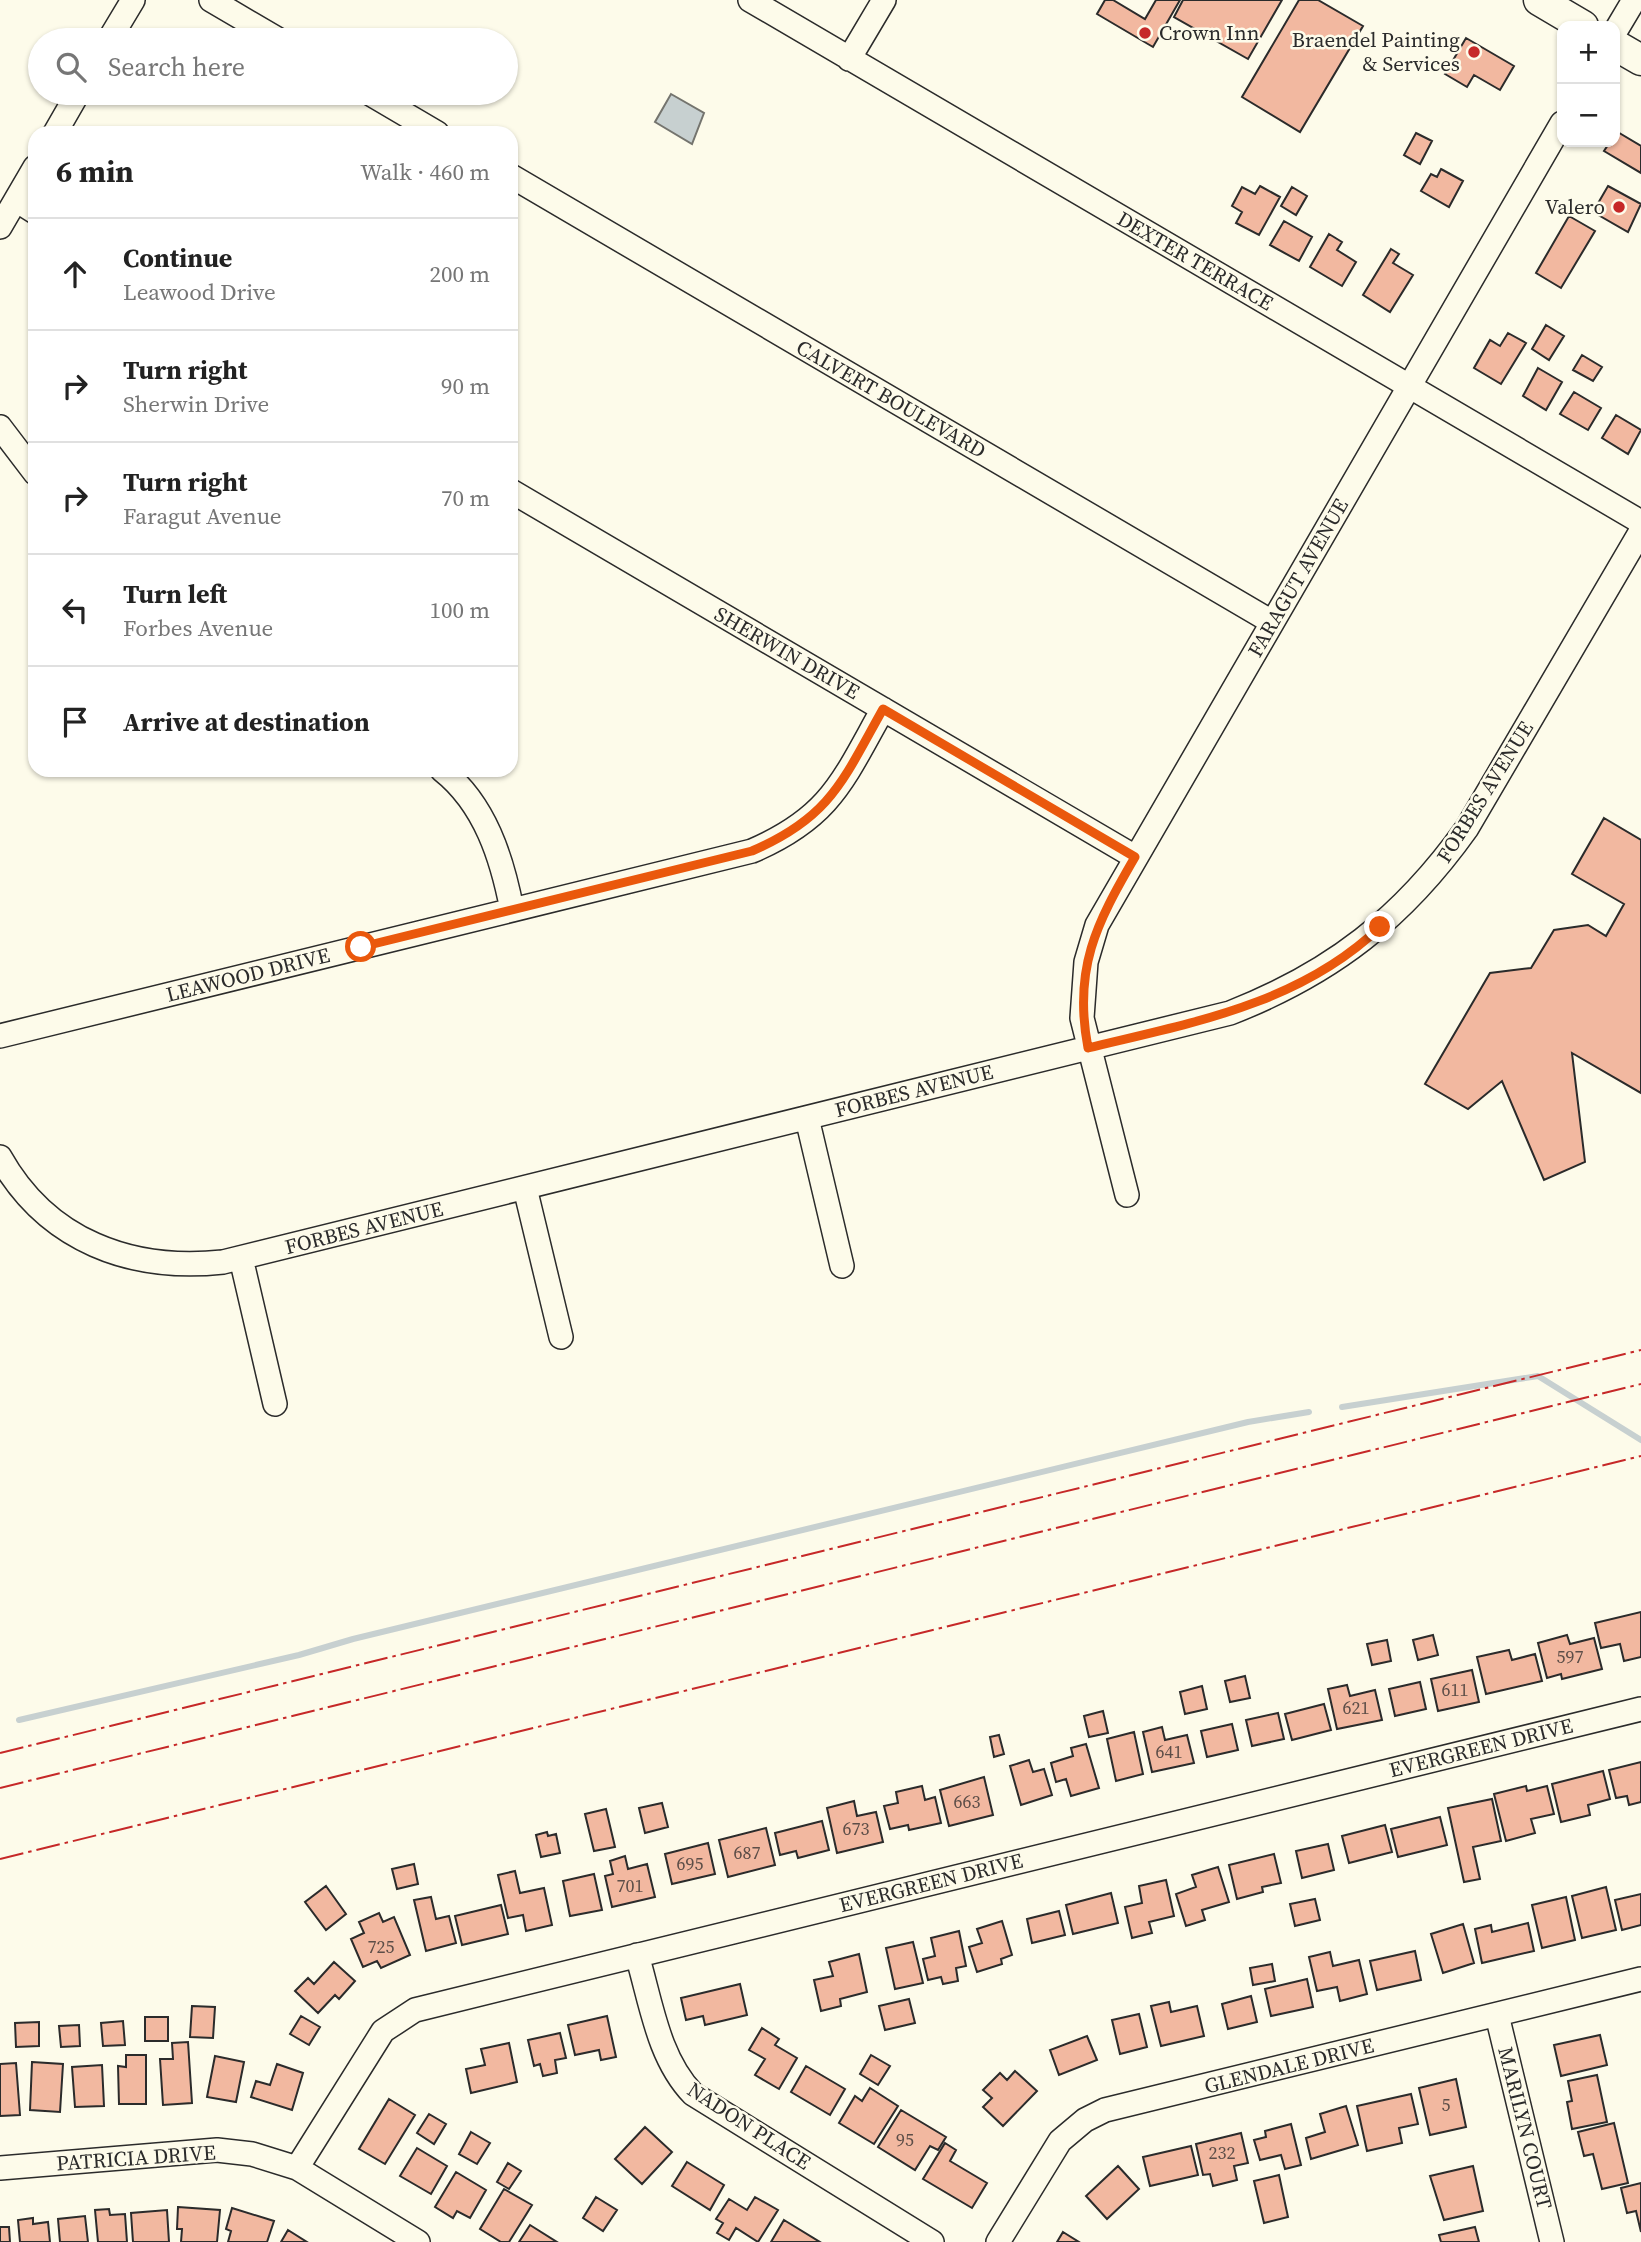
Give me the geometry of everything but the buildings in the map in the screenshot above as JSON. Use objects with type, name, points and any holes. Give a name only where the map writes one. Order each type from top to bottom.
[{"type":"main road","points":[[1539,0],[1575,21]]},
{"type":"main road","points":[[1620,48],[1641,60]]},
{"type":"street","points":[[116,28],[133,0]]},
{"type":"street","points":[[211,0],[259,28]]},
{"type":"street","name":"DEXTER TERRACE","points":[[750,0],[1641,522]]},
{"type":"street","points":[[849,59],[884,0]]},
{"type":"street","points":[[1620,24],[1634,0]]},
{"type":"street","points":[[59,126],[71,105]]},
{"type":"street","points":[[390,105],[426,126]]},
{"type":"street","name":"FARAGUT AVENUE","points":[[1127,1195],[1082,1018],[1086,962],[1097,925],[1557,132]]},
{"type":"street","name":"CALVERT BOULEVARD","points":[[518,180],[1272,622]]},
{"type":"street","points":[[0,227],[25,206]]},
{"type":"street","points":[[0,427],[28,464]]},
{"type":"street","name":"SHERWIN DRIVE","points":[[518,495],[1135,857]]},
{"type":"street","name":"FORBES AVENUE","points":[[0,1157],[24,1192],[44,1213],[93,1245],[121,1256],[156,1264],[187,1266],[241,1258],[1230,1013],[1278,994],[1339,959],[1375,932],[1416,893],[1467,828],[1641,531]]},
{"type":"street","name":"LEAWOOD DRIVE","points":[[0,1036],[752,851],[804,825],[822,807],[841,783],[883,709]]},
{"type":"street","points":[[449,777],[471,800],[492,837],[506,877],[512,910]]},
{"type":"street","points":[[807,1118],[842,1266]]},
{"type":"street","points":[[525,1188],[561,1336]]},
{"type":"street","points":[[241,1258],[275,1404]]},
{"type":"street","name":"EVERGREEN DRIVE","points":[[297,2168],[369,2050],[397,2020],[415,2010],[1641,1709]]},
{"type":"street","name":"NADON PLACE","points":[[637,1955],[667,2058],[679,2079],[693,2094],[932,2242]]},
{"type":"street","name":"GLENDALE DRIVE","points":[[998,2242],[1060,2141],[1085,2119],[1105,2110],[1641,1979]]},
{"type":"street","name":"MARILYN COURT","points":[[1497,2015],[1552,2242]]},
{"type":"street","name":"PATRICIA DRIVE","points":[[0,2168],[217,2150],[252,2154],[297,2168],[418,2242]]},
{"type":"shaded area","points":[[671,94],[704,113],[692,144],[655,122]]},
{"type":"waterway","points":[[1342,1407],[1538,1376],[1641,1440]]},
{"type":"waterway","points":[[19,1720],[299,1655],[353,1639],[1248,1422],[1309,1412]]},
{"type":"power","points":[[0,1753],[1641,1350]]},
{"type":"power","points":[[0,1788],[1641,1384]]},
{"type":"power","points":[[0,1859],[1641,1456]]},
{"type":"place","name":"Crown Inn","points":[[1145,33]]},
{"type":"place","name":"Braendel Painting & Services","points":[[1474,52]]},
{"type":"place","name":"Valero","points":[[1619,207]]},
{"type":"route","points":[[361,947],[752,851],[779,839],[804,825],[822,807],[841,783],[883,709],[1135,857],[1097,925],[1086,962],[1082,1018],[1088,1048],[1230,1013],[1278,994],[1339,959],[1380,927]]}]
